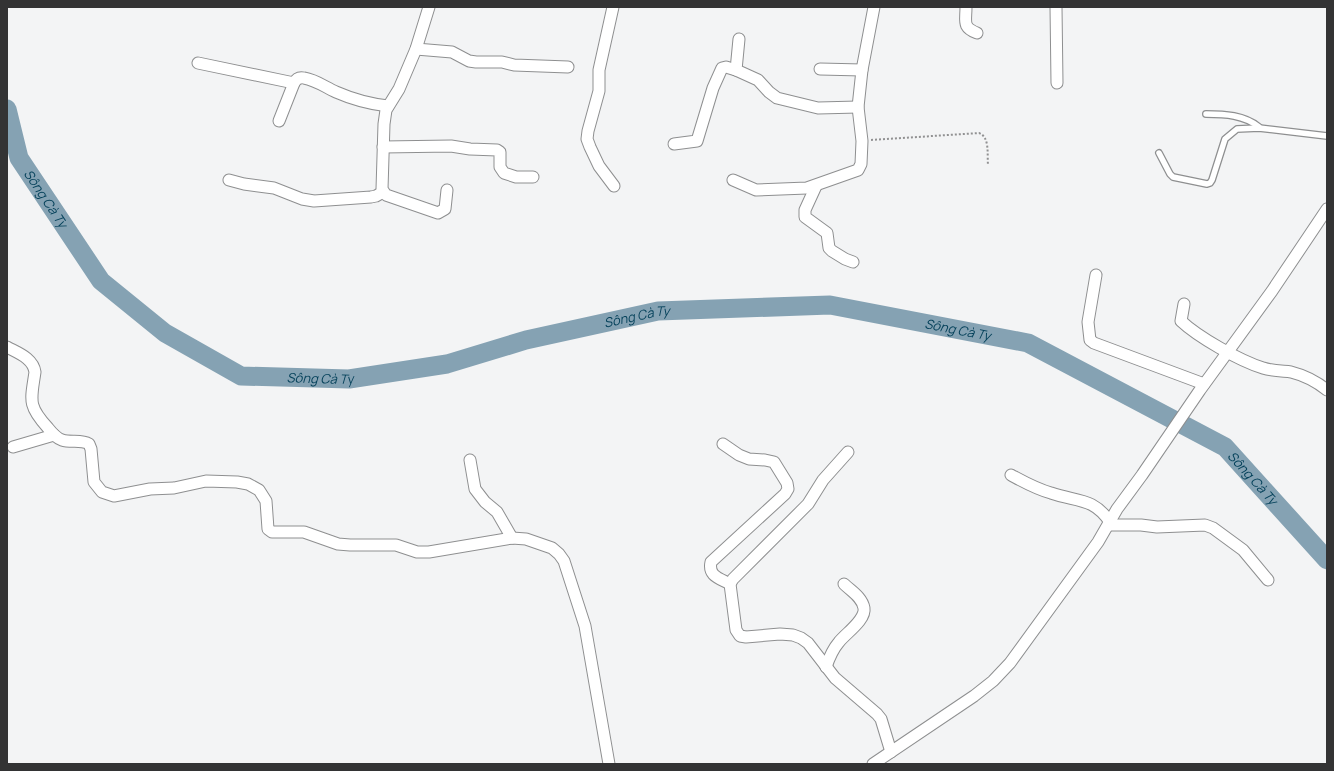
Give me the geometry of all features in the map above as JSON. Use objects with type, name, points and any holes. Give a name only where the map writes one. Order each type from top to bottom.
[{"type":"street","points":[[429,7],[416,49],[399,89],[386,110],[384,124],[382,186],[383,192],[386,195],[421,206],[434,213],[438,213],[445,209],[447,190]]},
{"type":"street","points":[[613,7],[599,70],[600,91],[588,131],[588,139],[599,166],[614,186]]},
{"type":"street","points":[[733,180],[756,190],[807,188],[858,170],[861,164],[862,141],[858,107],[862,70],[874,7]]},
{"type":"street","points":[[966,7],[966,26],[968,29],[977,33]]},
{"type":"street","points":[[1056,7],[1057,83]]},
{"type":"street","points":[[736,70],[739,39]]},
{"type":"street","points":[[416,49],[452,52],[469,61],[476,62],[502,62],[514,65],[568,67]]},
{"type":"street","points":[[198,63],[294,83]]},
{"type":"street","points":[[674,144],[697,141],[713,88],[722,68],[726,67],[758,80],[777,98],[818,108],[858,107]]},
{"type":"street","points":[[820,69],[862,70]]},
{"type":"street","points":[[279,121],[297,78],[304,78],[314,81],[347,96],[365,102],[388,106]]},
{"type":"street","points":[[383,147],[451,146],[470,149],[495,149],[500,152],[500,167],[504,173],[516,177],[533,177]]},
{"type":"street","points":[[229,180],[244,184],[274,188],[302,199],[314,201],[376,196],[383,192]]},
{"type":"street","points":[[816,186],[804,210],[805,217],[825,230],[827,233],[829,248],[832,251],[853,262]]},
{"type":"street","points":[[873,764],[974,696],[997,677],[1010,663],[1109,524],[1117,509],[1227,351],[1272,291],[1327,209]]},
{"type":"street","points":[[1096,275],[1088,322],[1090,340],[1094,343],[1202,387]]},
{"type":"street","points":[[1184,304],[1180,321],[1227,351],[1261,367],[1293,373],[1320,385],[1327,390]]},
{"type":"street","points":[[7,347],[25,357],[35,367],[36,372],[32,393],[32,405],[35,413],[60,440],[84,442],[89,444],[92,449],[94,482],[102,492],[111,496],[130,494],[150,489],[174,488],[206,481],[237,482],[254,486],[262,494],[267,505],[268,529],[272,532],[304,532],[334,543],[350,545],[396,545],[417,552],[429,552],[512,538],[526,539],[552,548],[560,554],[564,561],[584,626],[609,764]]},
{"type":"street","points":[[14,447],[54,435]]},
{"type":"street","points":[[723,444],[739,455],[749,459],[774,462],[787,483],[788,489],[785,494],[710,562],[710,568],[713,574],[730,584]]},
{"type":"street","points":[[848,452],[823,480],[808,504],[733,579],[730,584],[736,630],[738,634],[746,637],[780,634],[793,635],[808,643],[826,667],[846,688],[873,709],[881,719],[892,752]]},
{"type":"street","points":[[470,460],[475,489],[485,502],[497,512],[512,538]]},
{"type":"street","points":[[1011,475],[1035,488],[1096,506],[1109,524]]},
{"type":"street","points":[[1109,524],[1157,527],[1209,526],[1243,550],[1268,580]]},
{"type":"street","points":[[826,667],[829,658],[839,642],[863,617],[864,612],[862,603],[858,596],[844,584]]},
{"type":"lane","points":[[1206,114],[1221,114],[1245,118],[1259,128]]},
{"type":"lane","points":[[1159,153],[1173,177],[1207,184],[1210,183],[1225,139],[1237,129],[1259,128],[1327,136]]},
{"type":"path","points":[[862,141],[979,133],[983,134],[987,141],[988,165]]},
{"type":"waterway","name":"Sông Cà Ty","points":[[7,109],[19,158],[101,281],[165,333],[241,376],[349,379],[447,364],[526,340],[658,311],[830,305],[1028,343],[1225,447],[1327,560]]}]
